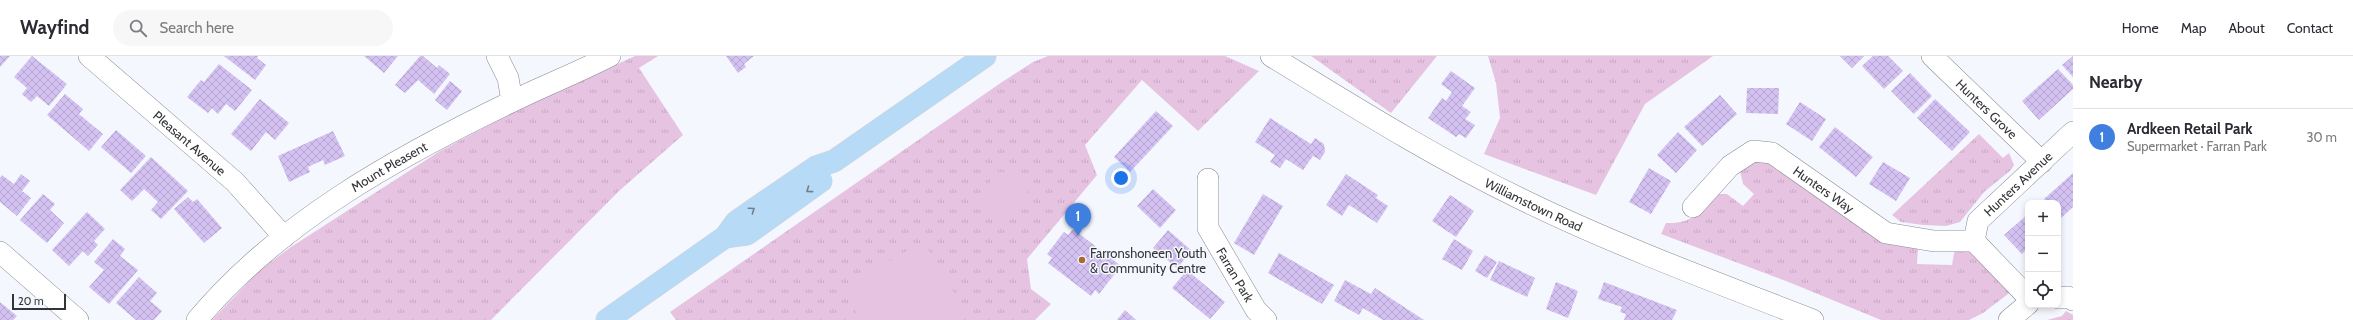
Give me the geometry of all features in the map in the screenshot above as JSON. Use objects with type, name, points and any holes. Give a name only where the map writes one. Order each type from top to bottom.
[{"type":"main road","points":[[607,320],[725,237],[736,222],[750,212],[816,167],[834,161],[985,56]]},
{"type":"street","name":"Pleasant Avenue","points":[[89,56],[235,182],[284,237]]},
{"type":"street","points":[[497,56],[508,78],[512,101]]},
{"type":"street","name":"Mount Pleasent","points":[[197,320],[250,264],[284,237],[341,196],[429,144],[512,101],[610,56]]},
{"type":"street","name":"Williamstown Road","points":[[1271,56],[1419,146],[1520,199],[1565,220],[1813,320]]},
{"type":"street","name":"Hunters Grove","points":[[1932,56],[2042,162]]},
{"type":"street","name":"Hunters Avenue","points":[[1974,241],[1978,221],[2073,132]]},
{"type":"street","name":"Hunters Way","points":[[1693,207],[1730,166],[1753,151],[1772,153],[1886,233],[1934,241],[1974,241]]},
{"type":"street","name":"Farran Park","points":[[1208,179],[1208,228],[1256,310],[1266,320]]},
{"type":"street","points":[[1974,241],[2025,294]]},
{"type":"street","points":[[0,252],[78,320]]},
{"type":"street","points":[[2061,298],[2068,297],[2073,300]]},
{"type":"street","points":[[2009,320],[2025,307]]},
{"type":"green space","points":[[635,56],[658,56],[639,68],[683,135],[619,191],[491,320],[212,320],[260,270],[291,247],[440,151],[514,112]]},
{"type":"green space","points":[[1048,56],[1225,56],[1259,71],[1198,131],[1142,80],[1085,145],[1097,175],[1027,259],[1031,289],[1051,304],[1035,320],[676,320],[670,312],[1002,82],[1033,62]]},
{"type":"green space","points":[[1311,56],[1437,56],[1391,113]]},
{"type":"green space","points":[[1488,56],[1713,56],[1645,104],[1596,195],[1484,154],[1500,118],[1496,83]]},
{"type":"green space","points":[[1979,134],[2003,158],[2009,153],[2014,165],[2011,170],[1984,192],[1960,222],[1946,226],[1923,225],[1901,222],[1892,215]]},
{"type":"green space","points":[[1761,158],[1918,247],[1917,264],[1952,265],[1955,248],[1973,252],[2012,291],[1983,313],[1969,320],[1881,320],[1786,281],[1661,234],[1666,223],[1675,223],[1695,216],[1716,194],[1727,194],[1743,206],[1754,194],[1743,184],[1740,171]]},
{"type":"green space","points":[[996,172],[1016,173],[1030,188],[1018,205],[1005,218],[990,216],[986,205],[985,199],[987,188]]},
{"type":"green space","points":[[923,241],[964,309],[946,320],[861,320],[843,290]]},
{"type":"green space","points":[[2066,311],[2073,315],[2073,320],[2047,320],[2062,316]]},
{"type":"building","points":[[0,56],[10,56],[0,67]]},
{"type":"building","points":[[32,56],[67,84],[49,106],[37,96],[31,102],[22,94],[27,88],[14,77]]},
{"type":"building","points":[[224,56],[258,56],[257,58],[266,65],[255,80]]},
{"type":"building","points":[[364,56],[398,56],[384,73]]},
{"type":"building","points":[[420,56],[423,56],[437,68],[439,65],[450,74],[434,94],[418,80],[405,93],[395,85]]},
{"type":"building","points":[[726,56],[754,56],[744,64],[746,67],[738,73]]},
{"type":"building","points":[[1840,56],[1864,56],[1852,68]]},
{"type":"building","points":[[1873,56],[1888,56],[1903,71],[1884,89],[1862,66]]},
{"type":"building","points":[[2073,56],[2073,77],[2062,65]]},
{"type":"building","points":[[219,64],[252,90],[235,111],[226,104],[218,114],[212,108],[208,113],[187,97],[201,80],[204,82]]},
{"type":"building","points":[[2058,69],[2073,85],[2073,89],[2039,120],[2022,101]]},
{"type":"building","points":[[1451,71],[1475,88],[1462,106],[1471,112],[1465,119],[1475,125],[1466,138],[1459,134],[1456,137],[1428,118],[1442,98],[1446,101],[1452,92],[1441,84]]},
{"type":"building","points":[[1910,73],[1932,96],[1914,114],[1891,91]]},
{"type":"building","points":[[450,81],[462,91],[447,110],[435,100]]},
{"type":"building","points":[[1747,88],[1779,88],[1778,114],[1746,113]]},
{"type":"building","points":[[65,94],[83,109],[79,114],[103,134],[89,151],[47,115]]},
{"type":"building","points":[[1720,95],[1737,114],[1702,146],[1684,127]]},
{"type":"building","points":[[260,99],[289,123],[275,140],[266,132],[251,151],[231,134]]},
{"type":"building","points":[[1935,99],[1970,132],[1952,151],[1917,118]]},
{"type":"building","points":[[1800,102],[1826,119],[1812,141],[1786,124]]},
{"type":"building","points":[[1156,111],[1173,126],[1130,172],[1114,157]]},
{"type":"building","points":[[1270,118],[1311,144],[1315,138],[1324,144],[1325,152],[1320,160],[1313,156],[1303,170],[1286,159],[1280,168],[1270,162],[1275,155],[1255,142]]},
{"type":"building","points":[[1835,127],[1873,157],[1856,177],[1819,147]]},
{"type":"building","points":[[116,130],[146,156],[131,173],[101,147]]},
{"type":"building","points":[[333,131],[345,156],[325,165],[323,160],[308,167],[310,172],[289,182],[278,156]]},
{"type":"building","points":[[1678,132],[1697,150],[1676,173],[1657,155]]},
{"type":"building","points":[[151,157],[188,191],[161,219],[151,210],[158,202],[144,189],[132,201],[120,190]]},
{"type":"building","points":[[1883,162],[1910,178],[1896,201],[1869,184]]},
{"type":"building","points":[[1649,168],[1671,181],[1651,214],[1629,202]]},
{"type":"building","points":[[2073,173],[2073,207],[2061,218],[2061,200],[2044,199]]},
{"type":"building","points":[[21,174],[30,181],[22,191],[31,198],[17,216],[0,202],[0,178],[2,175],[14,184]]},
{"type":"building","points":[[1346,174],[1378,195],[1376,198],[1388,206],[1377,223],[1349,205],[1342,216],[1326,205]]},
{"type":"building","points":[[1153,189],[1176,210],[1160,228],[1137,206]]},
{"type":"building","points":[[43,194],[55,204],[50,210],[64,223],[47,243],[20,220]]},
{"type":"building","points":[[1263,194],[1283,206],[1254,255],[1234,243]]},
{"type":"building","points":[[1450,195],[1474,211],[1456,237],[1432,221]]},
{"type":"building","points":[[188,197],[193,202],[197,199],[222,228],[204,243],[174,209]]},
{"type":"building","points":[[87,212],[105,229],[94,241],[98,245],[88,256],[83,251],[69,266],[52,250]]},
{"type":"building","points":[[2025,217],[2025,251],[2022,254],[2004,235]]},
{"type":"building","name":"Farronshoneen Youth & Community Centre","points":[[1073,229],[1121,266],[1099,294],[1095,290],[1091,296],[1048,263],[1052,258],[1047,254],[1064,232],[1068,235]]},
{"type":"building","points":[[1168,230],[1192,251],[1177,268],[1153,248]]},
{"type":"building","points":[[113,239],[125,249],[120,256],[138,270],[109,304],[89,287],[104,270],[94,262]]},
{"type":"building","points":[[1454,239],[1473,251],[1462,270],[1442,259]]},
{"type":"building","points":[[1279,253],[1334,285],[1322,304],[1268,273]]},
{"type":"building","points":[[1485,255],[1497,262],[1487,278],[1475,271]]},
{"type":"building","points":[[1499,261],[1535,278],[1527,297],[1490,280]]},
{"type":"building","points":[[1187,270],[1225,302],[1210,319],[1172,288]]},
{"type":"building","points":[[139,277],[157,293],[150,301],[162,311],[154,320],[136,320],[116,303]]},
{"type":"building","points":[[1345,280],[1371,294],[1375,288],[1424,320],[1383,320],[1363,308],[1359,315],[1334,301]]},
{"type":"building","points":[[1556,282],[1578,291],[1568,318],[1546,309]]},
{"type":"building","points":[[1604,282],[1677,310],[1672,320],[1624,320],[1626,314],[1620,312],[1622,307],[1598,299]]},
{"type":"building","points":[[0,302],[17,316],[13,320],[0,320]]},
{"type":"building","points":[[1125,310],[1136,320],[1117,320]]},
{"type":"place","name":"Ardkeen Retail Park","points":[[1078,236]]},
{"type":"place","name":"Farronshoneen Youth & Community Centre","points":[[1082,260]]}]
